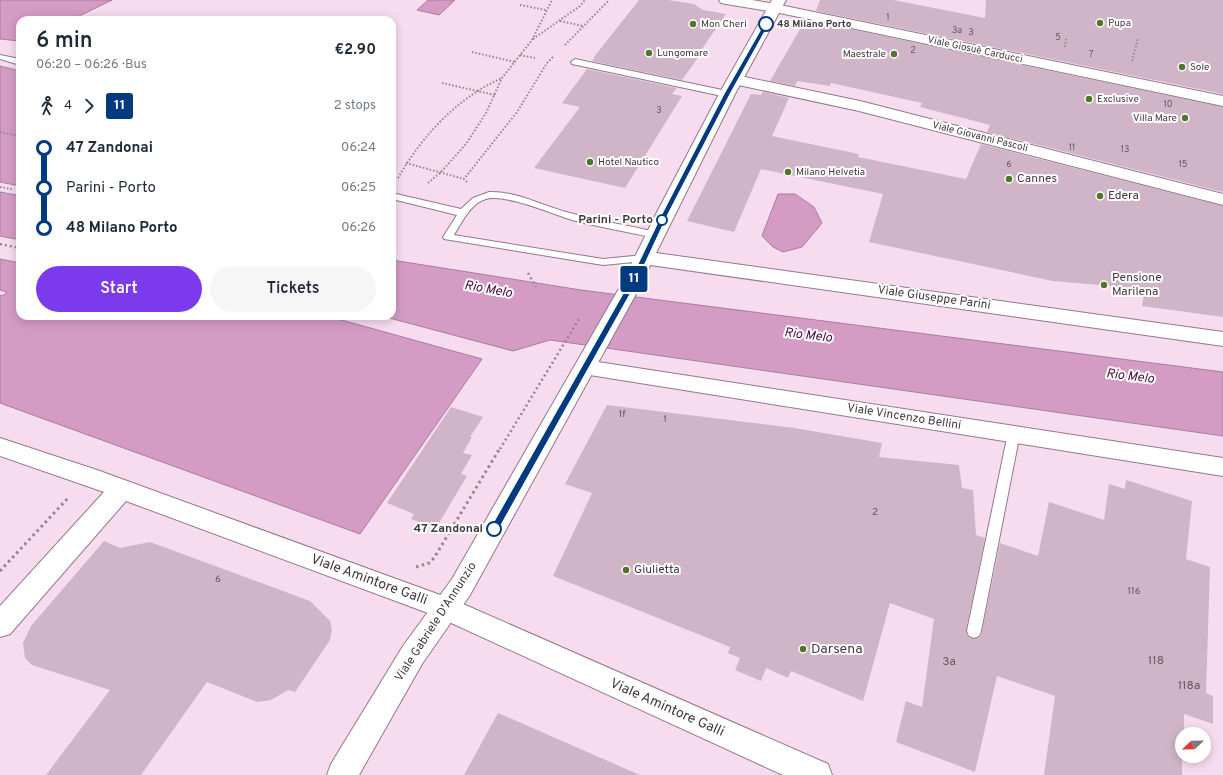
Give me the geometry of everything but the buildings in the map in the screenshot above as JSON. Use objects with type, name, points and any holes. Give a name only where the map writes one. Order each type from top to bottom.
[{"type":"street","name":"Viale Giosuè Carducci","points":[[726,0],[777,4],[1223,102]]},
{"type":"street","name":"Viale Gabriele D'Annunzio","points":[[342,775],[420,644],[461,588],[627,292],[731,87],[777,4]]},
{"type":"street","name":"Viale Giovanni Pascoli","points":[[731,87],[860,106],[1223,200]]},
{"type":"street","name":"Viale Giuseppe Parini","points":[[644,258],[1223,339]]},
{"type":"street","name":"Viale Vincenzo Bellini","points":[[590,359],[1014,434],[1223,466]]},
{"type":"street","name":"Viale Amintore Galli","points":[[0,447],[122,489],[445,608],[817,775]]},
{"type":"street","points":[[0,625],[122,489]]},
{"type":"lane","points":[[0,57],[16,61]]},
{"type":"lane","points":[[576,62],[731,87]]},
{"type":"lane","points":[[644,258],[603,262],[448,237],[463,213],[480,197],[494,195],[524,200],[549,210],[656,235]]},
{"type":"lane","points":[[396,197],[463,213]]},
{"type":"lane","points":[[974,631],[1014,434]]},
{"type":"path","points":[[408,200],[441,172],[466,144],[486,113],[502,78],[532,40],[552,0]]},
{"type":"path","points":[[532,40],[580,6],[585,0]]},
{"type":"path","points":[[563,47],[609,0]]},
{"type":"path","points":[[520,5],[546,10]]},
{"type":"path","points":[[559,21],[583,26]]},
{"type":"path","points":[[472,52],[515,62]]},
{"type":"path","points":[[464,178],[517,112],[547,64],[558,52]]},
{"type":"path","points":[[520,55],[535,58]]},
{"type":"path","points":[[396,181],[406,163],[449,111],[476,91],[502,78]]},
{"type":"path","points":[[442,84],[495,95]]},
{"type":"path","points":[[0,132],[16,135]]},
{"type":"path","points":[[406,163],[464,178],[480,197]]},
{"type":"path","points":[[0,187],[12,189]]},
{"type":"path","points":[[0,244],[16,247]]},
{"type":"path","points":[[528,273],[536,287]]},
{"type":"path","points":[[414,568],[429,563],[434,558],[565,342]]},
{"type":"path","points":[[0,571],[49,518]]},
{"type":"water","points":[[0,0],[112,0],[79,16],[16,16],[16,41],[0,39]]},
{"type":"water","points":[[428,0],[455,0],[439,15],[417,10]]},
{"type":"water","points":[[0,66],[16,70],[16,185],[0,182]]},
{"type":"water","points":[[0,192],[16,195],[16,239],[0,236]]},
{"type":"water","points":[[778,194],[795,194],[814,207],[822,223],[802,247],[783,252],[773,247],[762,236]]},
{"type":"water","points":[[0,259],[16,262],[16,320],[341,320],[482,359],[360,534],[0,403],[0,295],[3,296],[7,292],[0,290]]},
{"type":"water","name":"Rio Melo","points":[[396,261],[581,290],[1223,372],[1223,436],[550,340],[513,351],[396,320]]},
{"type":"bus line","name":"11","points":[[494,529],[631,285],[665,214],[727,94],[766,24]]},
{"type":"place","name":"Pupa","points":[[1100,23]]},
{"type":"place","name":"Mon Cheri","points":[[693,24]]},
{"type":"place","name":"48 Milano Porto","points":[[766,24]]},
{"type":"place","name":"Lungomare","points":[[649,53]]},
{"type":"place","name":"Maestrale","points":[[894,54]]},
{"type":"place","name":"Sole","points":[[1182,67]]},
{"type":"place","name":"Exclusive","points":[[1089,99]]},
{"type":"place","name":"Villa Mare","points":[[1185,118]]},
{"type":"place","name":"Hotel Nautico","points":[[590,162]]},
{"type":"place","name":"Milano Helvetia","points":[[788,172]]},
{"type":"place","name":"Cannes","points":[[1009,179]]},
{"type":"place","name":"Edera","points":[[1100,196]]},
{"type":"place","name":"Parini - Porto","points":[[662,220]]},
{"type":"place","name":"Pensione Marilena","points":[[1104,285]]},
{"type":"place","name":"47 Zandonai","points":[[494,529]]},
{"type":"place","name":"Giulietta","points":[[626,570]]},
{"type":"place","name":"Darsena","points":[[803,649]]}]
